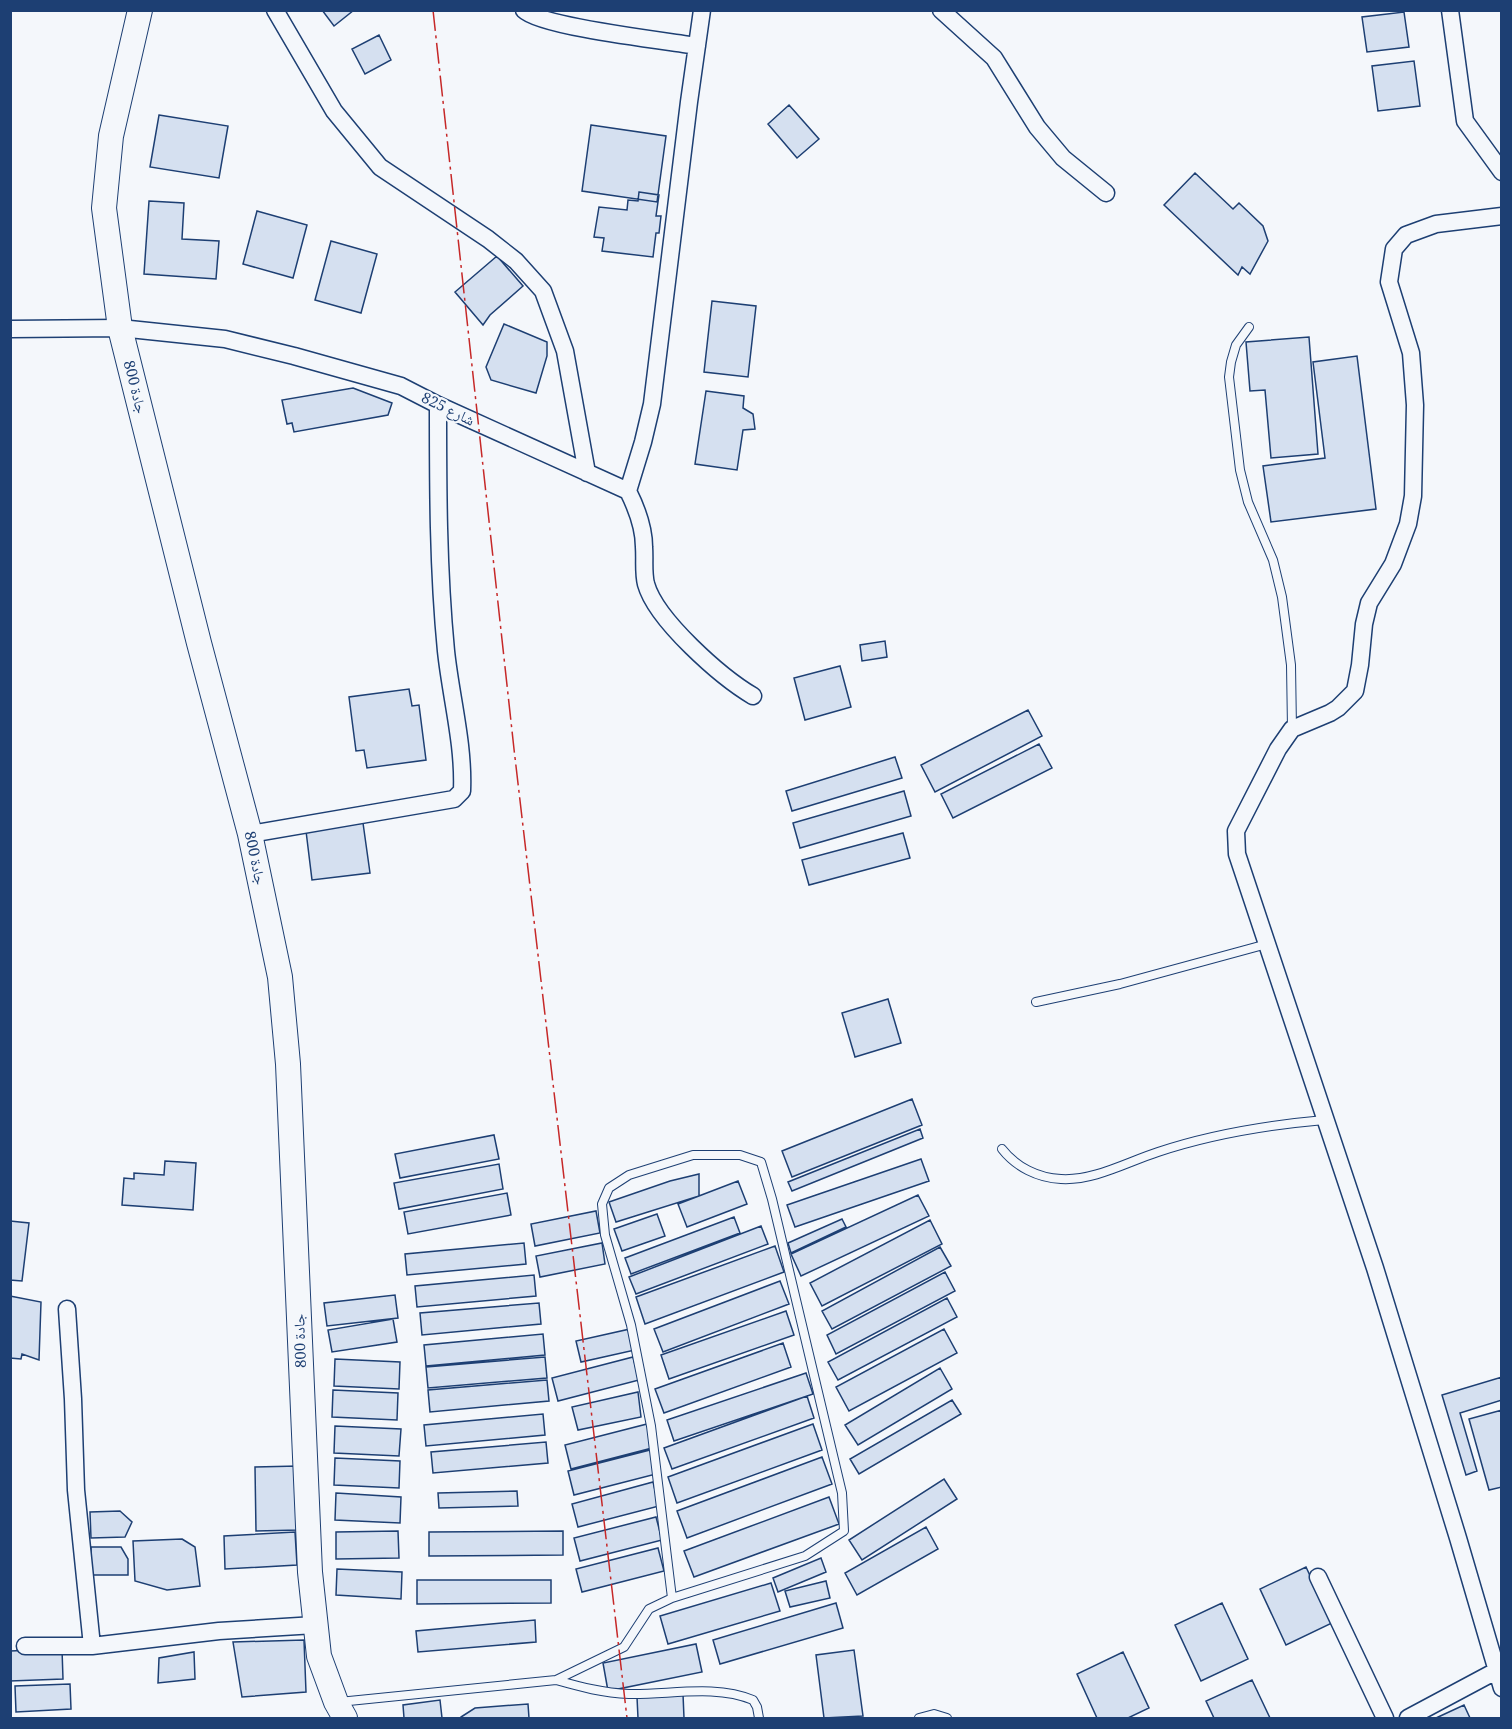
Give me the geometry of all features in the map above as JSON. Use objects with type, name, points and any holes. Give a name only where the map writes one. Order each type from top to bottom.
[{"type":"main road","name":"جادة 800","points":[[140,10],[111,136],[104,208],[120,328],[250,834],[280,977],[288,1064],[310,1572],[319,1656],[340,1710]]},
{"type":"street","points":[[275,10],[334,111],[380,167],[488,239],[516,261],[543,291],[565,351],[587,473]]},
{"type":"street","points":[[524,10],[530,16],[572,27],[697,46]]},
{"type":"street","points":[[702,10],[652,404],[628,491],[639,514],[644,546],[645,578],[653,598],[666,618],[693,647],[725,677],[753,696]]},
{"type":"street","points":[[941,10],[994,58],[1037,127],[1063,158],[1106,193]]},
{"type":"street","points":[[1450,10],[1465,121],[1502,172]]},
{"type":"street","points":[[1502,216],[1436,224],[1406,235],[1394,249],[1389,282],[1411,353],[1415,405],[1413,496],[1408,524],[1393,564],[1369,603],[1355,692],[1330,713],[1292,729],[1268,769],[1235,836],[1237,854],[1385,1301],[1502,1688]]},
{"type":"street","name":"شارع 825","points":[[10,329],[120,328],[225,339],[401,386],[628,491]]},
{"type":"street","points":[[250,834],[454,799],[462,791],[459,738],[446,651],[438,528],[438,405]]},
{"type":"street","points":[[67,1309],[76,1490],[92,1646]]},
{"type":"street","points":[[1318,1577],[1385,1719]]},
{"type":"street","points":[[25,1646],[92,1646],[219,1631],[315,1625]]},
{"type":"street","points":[[1408,1719],[1496,1671]]},
{"type":"lane","points":[[1249,327],[1236,345],[1229,377],[1240,470],[1248,502],[1273,560],[1282,597],[1291,665],[1292,729]]},
{"type":"lane","points":[[1036,1002],[1120,984],[1267,944]]},
{"type":"lane","points":[[1002,1149],[1010,1160],[1036,1174],[1062,1179],[1078,1178],[1192,1142],[1276,1124],[1324,1120]]},
{"type":"lane","points":[[340,1710],[556,1680],[624,1647],[650,1609],[672,1598],[805,1556],[844,1531],[842,1493],[772,1199],[761,1162],[740,1155],[693,1155],[629,1175],[609,1188],[602,1204],[604,1235],[631,1325],[651,1426],[672,1598]]},
{"type":"lane","points":[[556,1680],[598,1692],[631,1694],[701,1692],[737,1695],[753,1700],[759,1719]]},
{"type":"lane","points":[[919,1719],[934,1714],[947,1719]]},
{"type":"building","points":[[322,10],[354,10],[334,26]]},
{"type":"building","points":[[1404,12],[1409,47],[1367,52],[1362,17]]},
{"type":"building","points":[[379,35],[391,60],[365,74],[352,49]]},
{"type":"building","points":[[1414,61],[1420,106],[1378,111],[1372,66]]},
{"type":"building","points":[[789,105],[819,139],[797,158],[768,124]]},
{"type":"building","points":[[159,115],[228,126],[219,178],[150,167]]},
{"type":"building","points":[[591,125],[666,136],[657,202],[582,191]]},
{"type":"building","points":[[1195,173],[1233,209],[1239,203],[1263,226],[1268,241],[1250,274],[1242,267],[1238,275],[1164,205]]},
{"type":"building","points":[[639,192],[659,195],[656,216],[661,216],[653,257],[602,251],[604,238],[594,237],[599,207],[627,210],[628,200],[638,201]]},
{"type":"building","points":[[149,201],[184,203],[182,239],[219,241],[216,279],[144,274]]},
{"type":"building","points":[[257,211],[307,225],[293,278],[243,264]]},
{"type":"building","points":[[331,241],[377,254],[361,313],[315,300]]},
{"type":"building","points":[[497,256],[523,286],[490,315],[483,325],[455,292]]},
{"type":"building","points":[[712,301],[756,306],[748,377],[704,372]]},
{"type":"building","points":[[504,324],[547,342],[547,356],[536,393],[491,380],[486,367]]},
{"type":"building","points":[[1309,337],[1318,454],[1271,458],[1265,390],[1250,391],[1246,342]]},
{"type":"building","points":[[1357,356],[1376,509],[1271,522],[1263,466],[1325,458],[1313,362]]},
{"type":"building","points":[[353,388],[392,403],[388,415],[294,432],[292,423],[287,424],[282,400]]},
{"type":"building","points":[[706,391],[744,396],[743,408],[753,414],[755,429],[743,430],[737,470],[695,464]]},
{"type":"building","points":[[885,641],[887,657],[862,661],[860,645]]},
{"type":"building","points":[[840,666],[851,707],[805,720],[794,678]]},
{"type":"building","points":[[409,689],[412,706],[419,705],[426,760],[367,768],[364,750],[356,751],[349,697]]},
{"type":"building","points":[[1028,710],[1042,736],[935,792],[921,765]]},
{"type":"building","points":[[1039,744],[1052,768],[953,818],[941,794]]},
{"type":"building","points":[[895,757],[902,778],[792,811],[786,791]]},
{"type":"building","points":[[904,791],[911,816],[800,848],[793,823]]},
{"type":"building","points":[[363,823],[370,873],[312,880],[306,831]]},
{"type":"building","points":[[903,833],[910,858],[809,885],[802,860]]},
{"type":"building","points":[[888,999],[901,1043],[855,1057],[842,1013]]},
{"type":"building","points":[[912,1099],[922,1125],[792,1177],[782,1151]]},
{"type":"building","points":[[920,1129],[923,1138],[792,1191],[788,1182]]},
{"type":"building","points":[[494,1135],[499,1159],[400,1178],[395,1154]]},
{"type":"building","points":[[921,1159],[929,1181],[795,1227],[787,1205]]},
{"type":"building","points":[[165,1161],[196,1163],[193,1210],[122,1205],[124,1178],[134,1179],[134,1173],[164,1175]]},
{"type":"building","points":[[499,1164],[503,1189],[399,1209],[394,1183]]},
{"type":"building","points":[[699,1174],[699,1196],[616,1222],[609,1202],[670,1181]]},
{"type":"building","points":[[738,1181],[747,1204],[687,1227],[678,1204]]},
{"type":"building","points":[[507,1193],[511,1215],[408,1234],[404,1212]]},
{"type":"building","points":[[918,1195],[929,1216],[801,1276],[791,1254]]},
{"type":"building","points":[[596,1211],[600,1233],[535,1246],[531,1224]]},
{"type":"building","points":[[657,1214],[665,1236],[622,1251],[614,1229]]},
{"type":"building","points":[[734,1217],[740,1233],[631,1274],[625,1258]]},
{"type":"building","points":[[842,1219],[846,1227],[791,1253],[788,1243]]},
{"type":"building","points":[[930,1220],[942,1244],[822,1306],[810,1283]]},
{"type":"building","points":[[10,1221],[29,1223],[22,1281],[10,1280]]},
{"type":"building","points":[[761,1226],[768,1244],[636,1294],[629,1277]]},
{"type":"building","points":[[524,1243],[526,1264],[407,1275],[405,1254]]},
{"type":"building","points":[[602,1243],[605,1264],[540,1277],[536,1256]]},
{"type":"building","points":[[775,1246],[784,1272],[645,1324],[636,1297]]},
{"type":"building","points":[[940,1247],[951,1266],[832,1329],[822,1311]]},
{"type":"building","points":[[945,1272],[955,1291],[836,1354],[827,1335]]},
{"type":"building","points":[[534,1275],[536,1296],[417,1307],[415,1286]]},
{"type":"building","points":[[780,1281],[789,1304],[663,1352],[654,1329]]},
{"type":"building","points":[[395,1295],[398,1318],[327,1326],[324,1303]]},
{"type":"building","points":[[10,1296],[41,1302],[39,1360],[22,1354],[21,1359],[10,1358]]},
{"type":"building","points":[[947,1298],[957,1317],[838,1380],[828,1362]]},
{"type":"building","points":[[539,1303],[541,1324],[422,1335],[420,1313]]},
{"type":"building","points":[[786,1311],[794,1335],[669,1379],[661,1355]]},
{"type":"building","points":[[393,1319],[397,1342],[332,1352],[328,1330]]},
{"type":"building","points":[[630,1329],[635,1350],[581,1362],[576,1341]]},
{"type":"building","points":[[944,1329],[957,1353],[849,1411],[836,1387]]},
{"type":"building","points":[[543,1334],[545,1355],[426,1366],[424,1345]]},
{"type":"building","points":[[783,1343],[791,1367],[664,1413],[655,1389]]},
{"type":"building","points":[[545,1357],[547,1378],[428,1388],[426,1367]]},
{"type":"building","points":[[633,1357],[639,1380],[558,1401],[552,1378]]},
{"type":"building","points":[[335,1359],[400,1362],[399,1389],[334,1386]]},
{"type":"building","points":[[940,1368],[952,1389],[858,1445],[845,1425]]},
{"type":"building","points":[[806,1373],[813,1394],[674,1441],[667,1420]]},
{"type":"building","points":[[1502,1377],[1502,1400],[1460,1413],[1477,1471],[1466,1475],[1442,1395]]},
{"type":"building","points":[[547,1380],[549,1401],[430,1412],[428,1390]]},
{"type":"building","points":[[333,1390],[398,1393],[397,1420],[332,1417]]},
{"type":"building","points":[[638,1392],[641,1417],[578,1430],[572,1407]]},
{"type":"building","points":[[807,1396],[814,1418],[672,1469],[664,1448]]},
{"type":"building","points":[[952,1400],[961,1414],[859,1474],[850,1459]]},
{"type":"building","points":[[1502,1410],[1502,1487],[1489,1490],[1469,1419]]},
{"type":"building","points":[[543,1414],[545,1435],[426,1446],[424,1425]]},
{"type":"building","points":[[647,1424],[652,1448],[571,1469],[565,1445]]},
{"type":"building","points":[[813,1424],[822,1450],[677,1503],[668,1477]]},
{"type":"building","points":[[335,1426],[401,1429],[399,1456],[334,1453]]},
{"type":"building","points":[[546,1442],[548,1463],[433,1473],[431,1452]]},
{"type":"building","points":[[650,1450],[656,1474],[574,1495],[568,1471]]},
{"type":"building","points":[[822,1457],[832,1484],[687,1538],[677,1511]]},
{"type":"building","points":[[335,1458],[400,1461],[399,1488],[334,1485]]},
{"type":"building","points":[[298,1466],[299,1530],[256,1531],[255,1467]]},
{"type":"building","points":[[944,1479],[957,1499],[862,1560],[849,1540]]},
{"type":"building","points":[[653,1482],[659,1506],[578,1527],[572,1504]]},
{"type":"building","points":[[517,1491],[518,1506],[439,1508],[438,1493]]},
{"type":"building","points":[[336,1493],[401,1497],[400,1523],[335,1520]]},
{"type":"building","points":[[829,1497],[839,1524],[694,1577],[684,1551]]},
{"type":"building","points":[[120,1511],[132,1522],[125,1537],[91,1538],[90,1512]]},
{"type":"building","points":[[656,1517],[662,1540],[580,1561],[574,1538]]},
{"type":"building","points":[[926,1527],[938,1549],[857,1595],[845,1573]]},
{"type":"building","points":[[398,1531],[399,1558],[336,1559],[336,1532]]},
{"type":"building","points":[[563,1531],[563,1555],[429,1556],[429,1532]]},
{"type":"building","points":[[295,1532],[297,1565],[225,1569],[224,1536]]},
{"type":"building","points":[[182,1539],[195,1547],[200,1586],[167,1590],[135,1581],[133,1541]]},
{"type":"building","points":[[91,1547],[121,1547],[128,1559],[128,1575],[91,1575]]},
{"type":"building","points":[[658,1548],[664,1571],[582,1592],[576,1569]]},
{"type":"building","points":[[821,1558],[826,1572],[778,1592],[773,1578]]},
{"type":"building","points":[[1306,1567],[1332,1623],[1286,1645],[1260,1589]]},
{"type":"building","points":[[337,1569],[402,1572],[401,1599],[336,1595]]},
{"type":"building","points":[[417,1580],[551,1580],[551,1603],[417,1604]]},
{"type":"building","points":[[826,1581],[830,1598],[790,1607],[785,1591]]},
{"type":"building","points":[[771,1583],[780,1611],[668,1644],[660,1616]]},
{"type":"building","points":[[836,1603],[843,1628],[720,1664],[713,1640]]},
{"type":"building","points":[[1222,1603],[1248,1659],[1201,1681],[1175,1625]]},
{"type":"building","points":[[535,1620],[536,1642],[418,1652],[416,1631]]},
{"type":"building","points":[[304,1640],[306,1692],[242,1697],[233,1642]]},
{"type":"building","points":[[696,1644],[702,1672],[608,1691],[603,1663]]},
{"type":"building","points":[[62,1649],[63,1679],[10,1681],[10,1651]]},
{"type":"building","points":[[854,1650],[863,1716],[824,1718],[816,1655]]},
{"type":"building","points":[[194,1652],[195,1679],[158,1683],[159,1658]]},
{"type":"building","points":[[1123,1652],[1149,1708],[1128,1718],[1097,1718],[1077,1674]]},
{"type":"building","points":[[1252,1680],[1270,1718],[1214,1718],[1206,1701]]},
{"type":"building","points":[[70,1684],[71,1709],[16,1712],[15,1686]]},
{"type":"building","points":[[683,1694],[684,1718],[638,1718],[637,1697]]},
{"type":"building","points":[[440,1700],[442,1718],[404,1718],[403,1705]]},
{"type":"building","points":[[528,1704],[529,1718],[461,1718],[475,1708]]},
{"type":"building","points":[[1464,1705],[1470,1718],[1436,1718]]},
{"type":"power","points":[[433,10],[514,749],[627,1718]]}]
